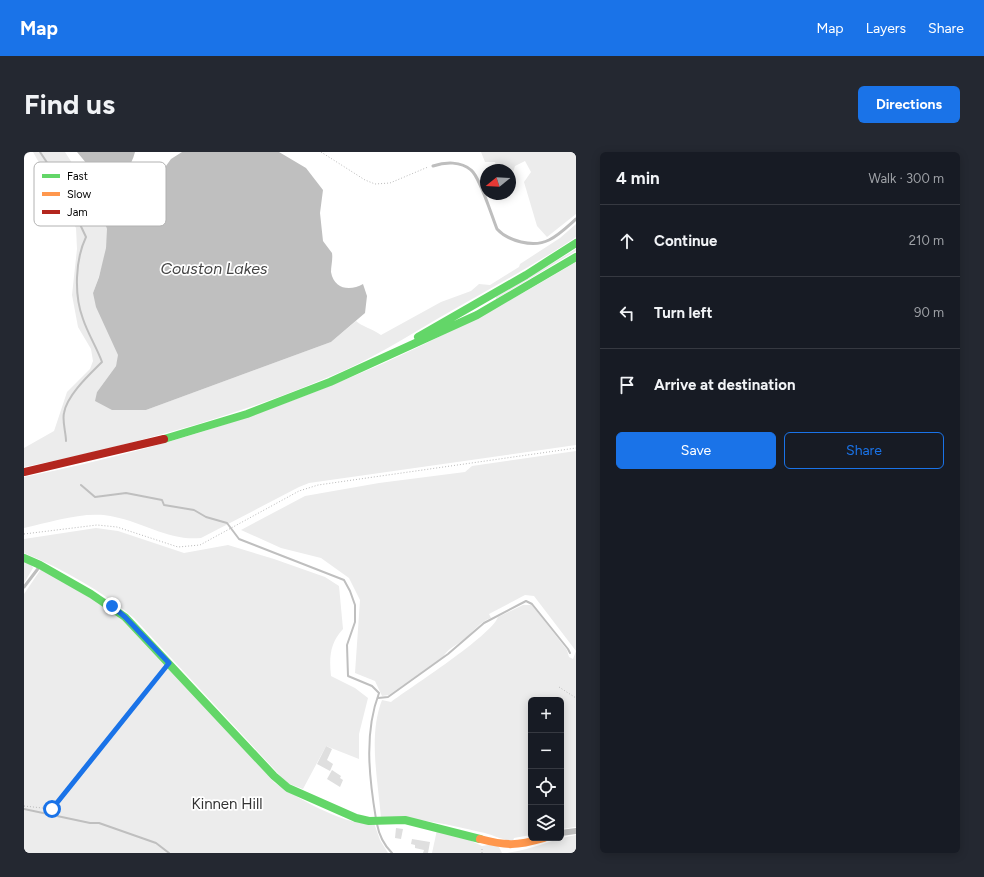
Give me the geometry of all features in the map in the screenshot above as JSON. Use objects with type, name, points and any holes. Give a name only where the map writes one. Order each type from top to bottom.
[{"type":"main road","points":[[367,366],[526,275],[576,243]]},
{"type":"main road","points":[[24,472],[151,442],[247,414],[367,366],[477,315],[576,257]]},
{"type":"main road","points":[[24,558],[40,565],[112,606],[125,617],[274,776],[288,788],[356,818],[369,821],[405,820],[506,845],[523,844],[534,841]]},
{"type":"street","points":[[564,833],[576,831]]},
{"type":"lane","points":[[433,166],[453,163],[463,165],[472,170],[497,229],[504,237],[511,240],[523,242],[548,241],[576,219]]},
{"type":"lane","points":[[24,587],[40,565]]},
{"type":"path","points":[[322,152],[365,180],[375,184],[390,183],[433,166]]},
{"type":"path","points":[[24,534],[97,525],[117,527],[178,547],[200,545],[298,491],[318,485],[576,448]]},
{"type":"path","points":[[24,806],[52,809],[169,663]]},
{"type":"path","points":[[559,687],[576,698]]},
{"type":"green space","points":[[33,152],[65,152],[71,162],[39,162]]},
{"type":"green space","points":[[481,152],[576,152],[576,214],[547,237],[537,226],[524,182],[531,172],[525,161],[516,166],[516,164],[496,164],[495,162],[485,162]]},
{"type":"green space","points":[[576,224],[576,237],[530,266],[386,349],[345,370],[227,415],[147,439],[24,467],[24,448],[54,431],[67,392],[90,369],[93,361],[91,349],[78,327],[72,295],[77,249],[75,226],[106,226],[108,236],[103,261],[93,293],[119,355],[116,366],[97,392],[146,410],[331,342],[356,321],[381,335],[441,302],[471,291],[479,284],[490,285],[519,267],[520,264],[560,238]]},
{"type":"green space","points":[[576,249],[576,251],[496,299],[496,297]]},
{"type":"green space","points":[[576,262],[576,445],[309,483],[201,538],[178,537],[126,520],[104,515],[81,516],[24,528],[24,477],[98,461],[170,441],[241,419],[309,394],[377,366],[444,335],[510,300]]},
{"type":"green space","points":[[576,451],[576,651],[534,596],[525,595],[489,614],[491,618],[450,649],[443,657],[389,695],[382,696],[375,681],[355,673],[360,600],[349,578],[321,558],[281,548],[241,530],[305,496],[379,483],[465,472],[472,466]]},
{"type":"green space","points":[[96,528],[118,531],[184,553],[228,545],[325,577],[339,586],[343,629],[335,640],[331,651],[331,676],[355,688],[368,698],[359,734],[359,759],[326,746],[303,789],[287,783],[134,618],[82,581],[24,553],[24,539]]},
{"type":"green space","points":[[24,561],[31,564],[33,568],[24,583]]},
{"type":"green space","name":"Kinnen Hill","points":[[41,569],[89,597],[122,619],[275,783],[303,800],[336,816],[356,822],[374,823],[380,840],[388,853],[24,853],[24,594]]},
{"type":"green space","points":[[523,605],[532,605],[567,650],[569,657],[573,659],[576,651],[576,827],[564,829],[564,697],[528,697],[528,836],[514,838],[513,841],[455,826],[406,819],[381,818],[376,773],[375,743],[378,714],[382,700],[391,702],[466,648],[481,636],[498,617]]},
{"type":"green space","points":[[437,830],[465,838],[482,846],[494,844],[499,847],[502,853],[432,853]]},
{"type":"green space","points":[[576,835],[576,853],[507,853],[552,841],[564,841],[564,838]]},
{"type":"water","points":[[77,152],[135,152],[131,162],[85,162]]},
{"type":"water","name":"Couston Lakes","points":[[182,152],[279,152],[306,168],[323,190],[320,213],[323,241],[332,253],[331,272],[333,278],[339,286],[348,288],[353,288],[363,284],[367,296],[365,313],[331,342],[146,410],[112,410],[95,401],[97,392],[116,366],[118,355],[96,307],[93,293],[99,277],[106,248],[106,226],[166,226],[166,166],[171,159]]},
{"type":"building","points":[[326,746],[332,749],[327,760],[333,764],[330,771],[317,764]]},
{"type":"building","points":[[332,770],[341,776],[340,778],[343,780],[340,787],[327,779]]},
{"type":"building","points":[[396,828],[403,829],[401,839],[395,838]]},
{"type":"building","points":[[412,839],[430,842],[428,853],[423,853],[424,850],[415,848],[415,845],[411,844]]},
{"type":"waterway","points":[[40,152],[47,162]]},
{"type":"waterway","points":[[66,441],[63,420],[66,406],[74,392],[91,372],[102,362],[85,325],[78,299],[78,267],[82,246],[86,237],[81,226]]},
{"type":"waterway","points":[[81,485],[95,497],[126,493],[162,500],[164,505],[194,510],[206,517],[227,523],[239,539],[344,580],[355,605],[355,622],[347,645],[348,676],[372,686],[379,693],[371,724],[369,755],[371,787],[376,819]]},
{"type":"waterway","points":[[378,698],[388,697],[448,654],[484,623],[526,601],[532,604],[570,653]]},
{"type":"waterway","points":[[24,809],[90,823],[99,823],[156,843],[169,853]]},
{"type":"waterway","points":[[377,824],[382,840],[392,853]]},
{"type":"traffic: fast","points":[[418,337],[526,275],[576,243]]},
{"type":"traffic: fast","points":[[164,439],[247,414],[330,382],[477,315],[576,257]]},
{"type":"traffic: fast","points":[[24,558],[40,565],[91,594],[125,617],[274,776],[288,788],[356,818],[369,821],[405,820],[480,839]]},
{"type":"traffic: slow","points":[[480,839],[505,844],[519,844],[533,841]]},
{"type":"traffic: jam","points":[[24,472],[164,439]]},
{"type":"route","points":[[52,809],[169,663],[125,617],[112,606]]}]
